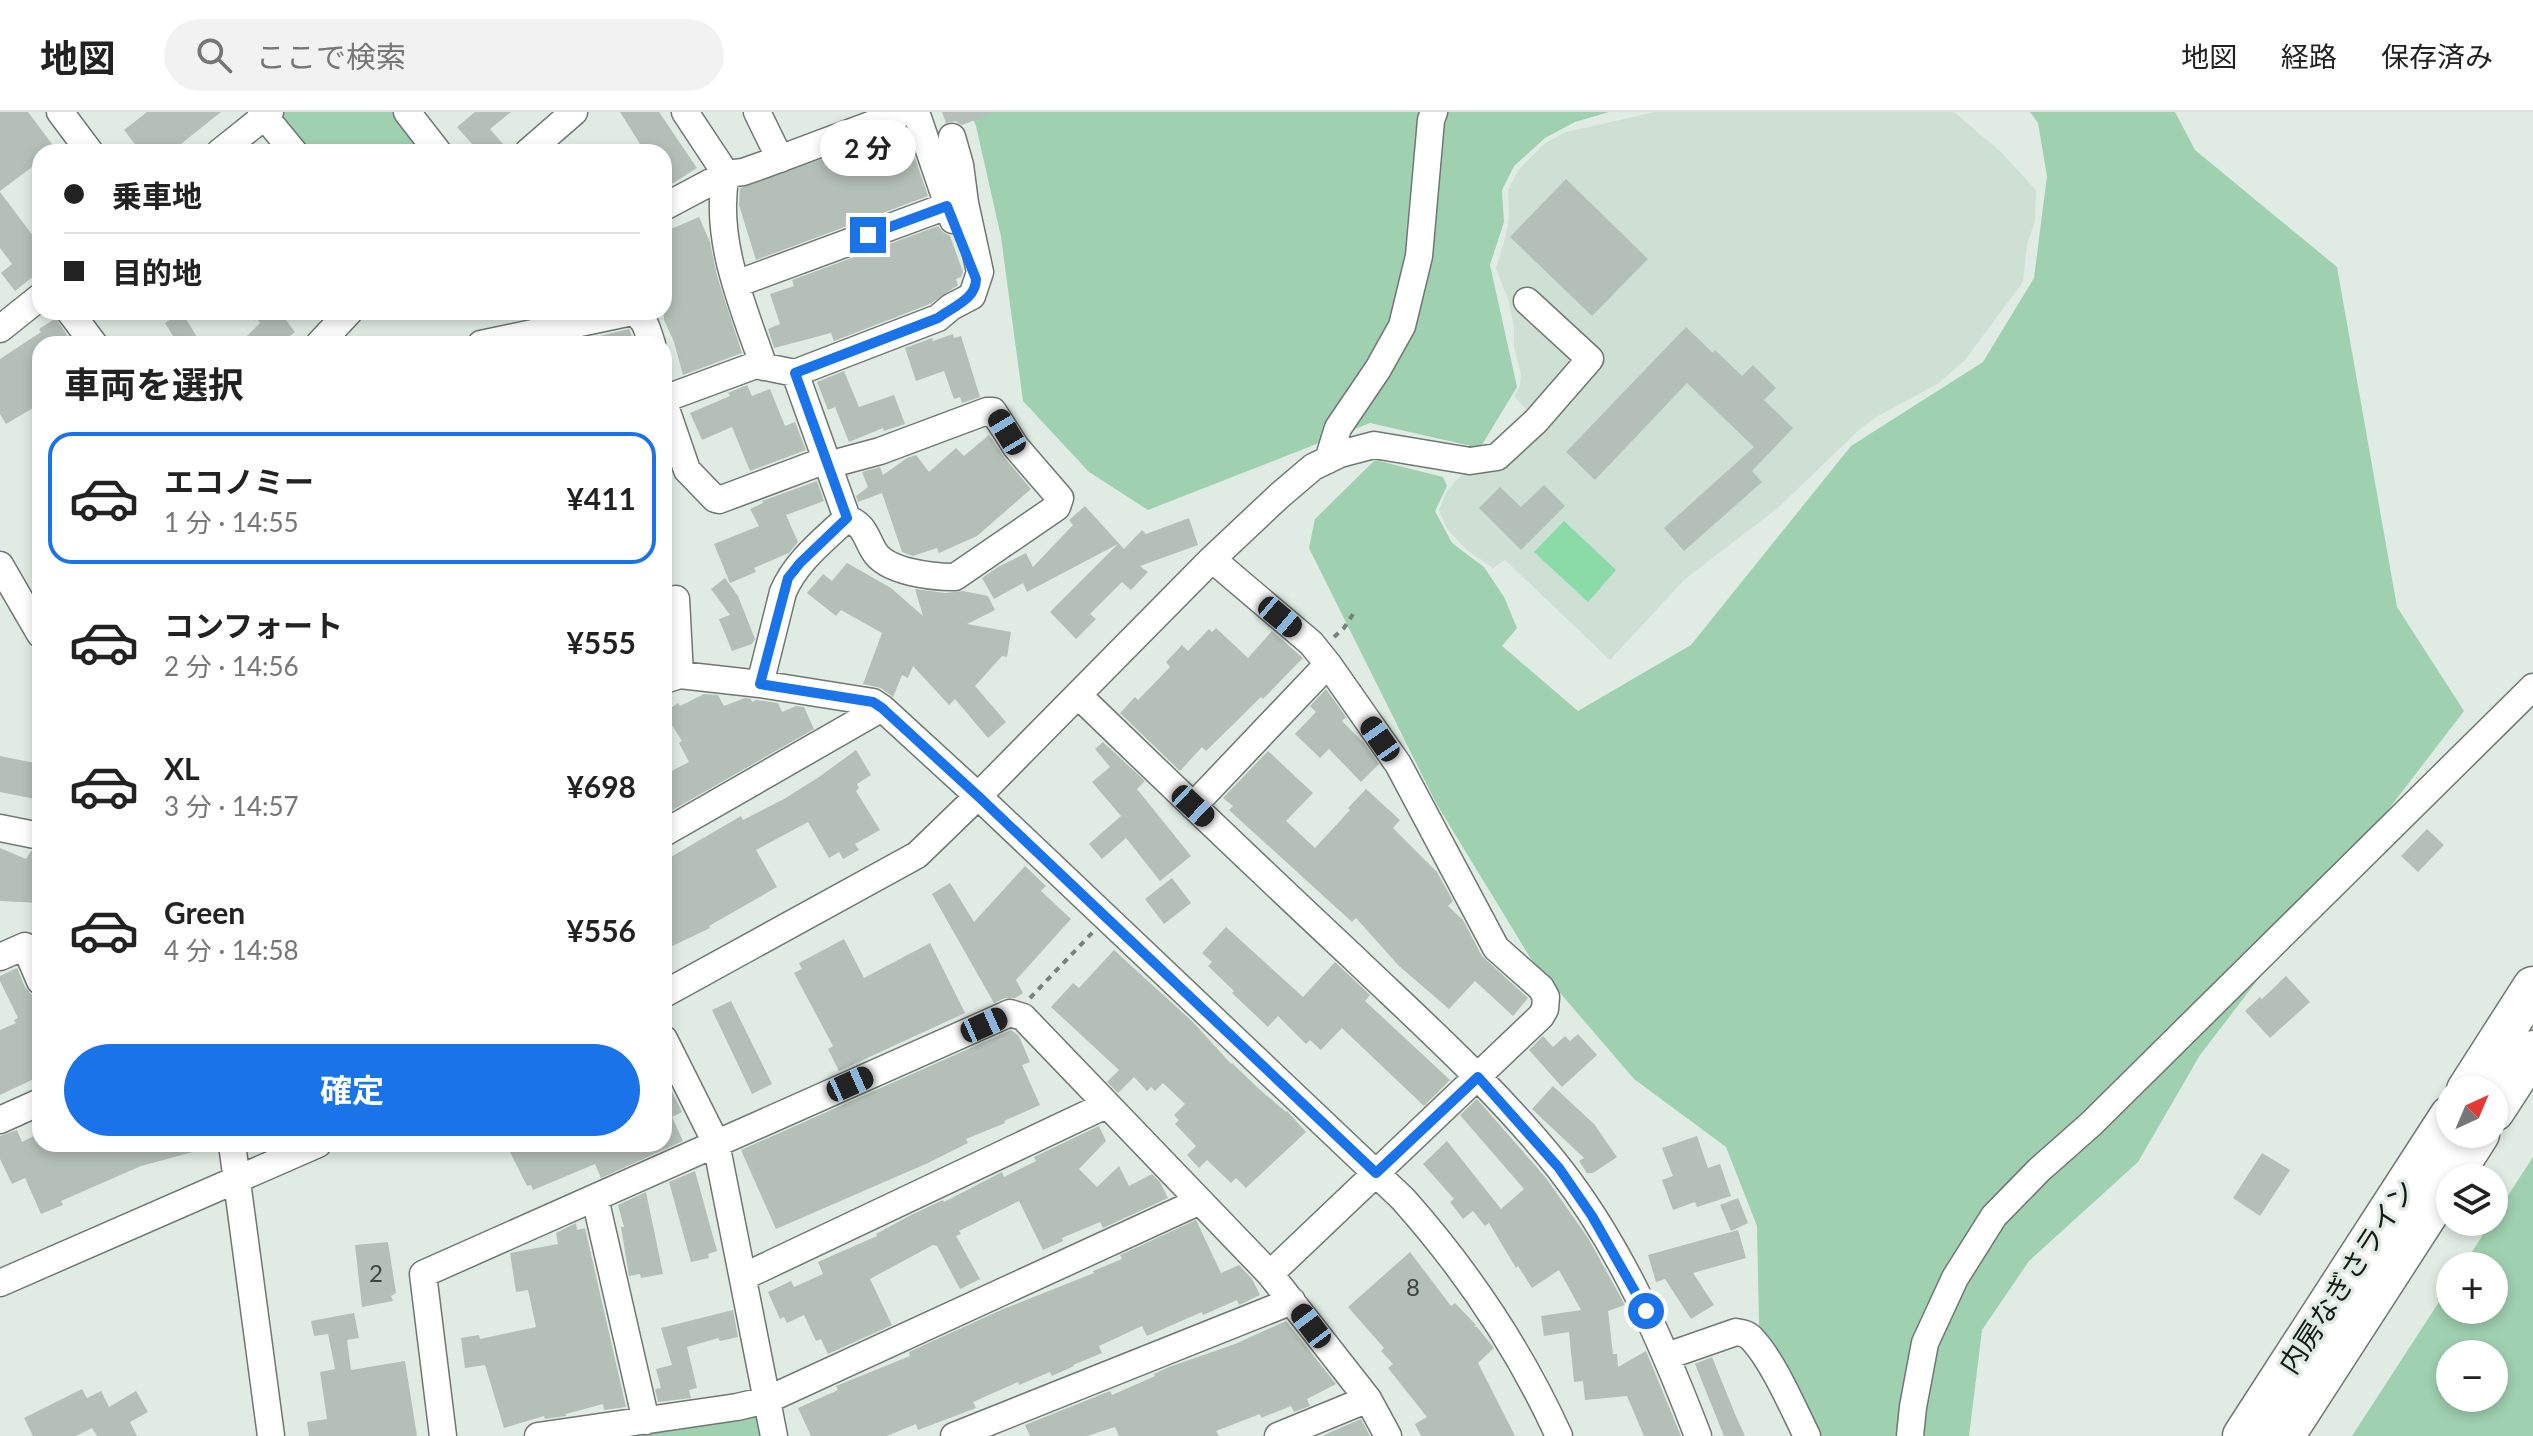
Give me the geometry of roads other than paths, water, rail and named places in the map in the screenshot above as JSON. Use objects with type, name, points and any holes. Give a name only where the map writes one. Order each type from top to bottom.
[{"type":"highway","points":[[2476,1076],[2533,987]]},
{"type":"highway","points":[[2508,1089],[2533,1051]]},
{"type":"highway","name":"内房なぎさライン","points":[[2243,1436],[2436,1138]]},
{"type":"highway","name":"内房なぎさライン","points":[[2284,1436],[2436,1200]]},
{"type":"street","points":[[60,112],[84,144]]},
{"type":"street","points":[[407,112],[432,144]]},
{"type":"street","points":[[537,144],[574,112]]},
{"type":"street","points":[[685,112],[726,174],[721,197],[726,244],[764,367]]},
{"type":"street","points":[[757,112],[780,159]]},
{"type":"street","points":[[672,203],[726,174],[743,172],[905,112]]},
{"type":"street","points":[[672,392],[756,365],[795,373],[938,318],[972,296],[976,279],[947,206],[916,112]]},
{"type":"street","points":[[1328,460],[1338,428],[1378,369],[1402,326],[1419,256],[1434,112]]},
{"type":"street","points":[[229,144],[265,113],[288,144]]},
{"type":"street","points":[[952,137],[980,272],[976,279]]},
{"type":"street","points":[[736,284],[947,206]]},
{"type":"street","points":[[672,990],[917,855],[1212,559],[1303,475],[1340,454],[1374,445],[1470,461],[1497,457],[1536,421],[1590,359],[1527,301]]},
{"type":"street","points":[[2,322],[32,302]]},
{"type":"street","points":[[326,336],[342,320]]},
{"type":"street","points":[[521,336],[595,320]]},
{"type":"street","points":[[672,416],[687,470],[719,500],[827,462],[880,451],[993,411],[1016,447],[1060,498],[1057,507],[955,577],[892,567],[874,551],[861,525],[847,518],[827,462],[795,373]]},
{"type":"street","points":[[760,684],[788,578],[847,518]]},
{"type":"street","points":[[1212,559],[1311,643],[1323,658],[1398,764],[1496,948],[1541,988],[1546,997],[1541,1016],[1270,1274]]},
{"type":"street","points":[[0,565],[32,620]]},
{"type":"street","points":[[676,599],[672,678],[760,684],[873,702],[882,708],[1376,1173],[1442,1243],[1481,1295],[1534,1384],[1559,1436]]},
{"type":"street","points":[[1193,806],[1323,658]]},
{"type":"street","points":[[1910,1436],[1925,1343],[1955,1278],[1994,1216],[2533,687]]},
{"type":"street","points":[[1078,695],[1478,1077],[1559,1168],[1635,1288],[1667,1356],[1698,1436]]},
{"type":"street","points":[[672,828],[882,708]]},
{"type":"street","points":[[0,828],[32,834]]},
{"type":"street","points":[[0,957],[25,946],[32,962]]},
{"type":"street","points":[[443,1436],[423,1274],[1010,1013],[1023,1017],[1270,1274],[1368,1399],[1388,1436]]},
{"type":"street","points":[[672,1055],[716,1143],[774,1436]]},
{"type":"street","points":[[743,1277],[1106,1105]]},
{"type":"street","points":[[0,1120],[32,1106]]},
{"type":"street","points":[[233,1152],[271,1436]]},
{"type":"street","points":[[0,1283],[299,1152]]},
{"type":"street","points":[[595,1198],[646,1421]]},
{"type":"street","points":[[538,1436],[767,1400],[1200,1201]]},
{"type":"street","points":[[954,1436],[1292,1301]]},
{"type":"street","points":[[1667,1356],[1736,1332],[1744,1333],[1752,1339],[1782,1386],[1807,1436]]},
{"type":"street","points":[[1278,1436],[1368,1399]]}]
